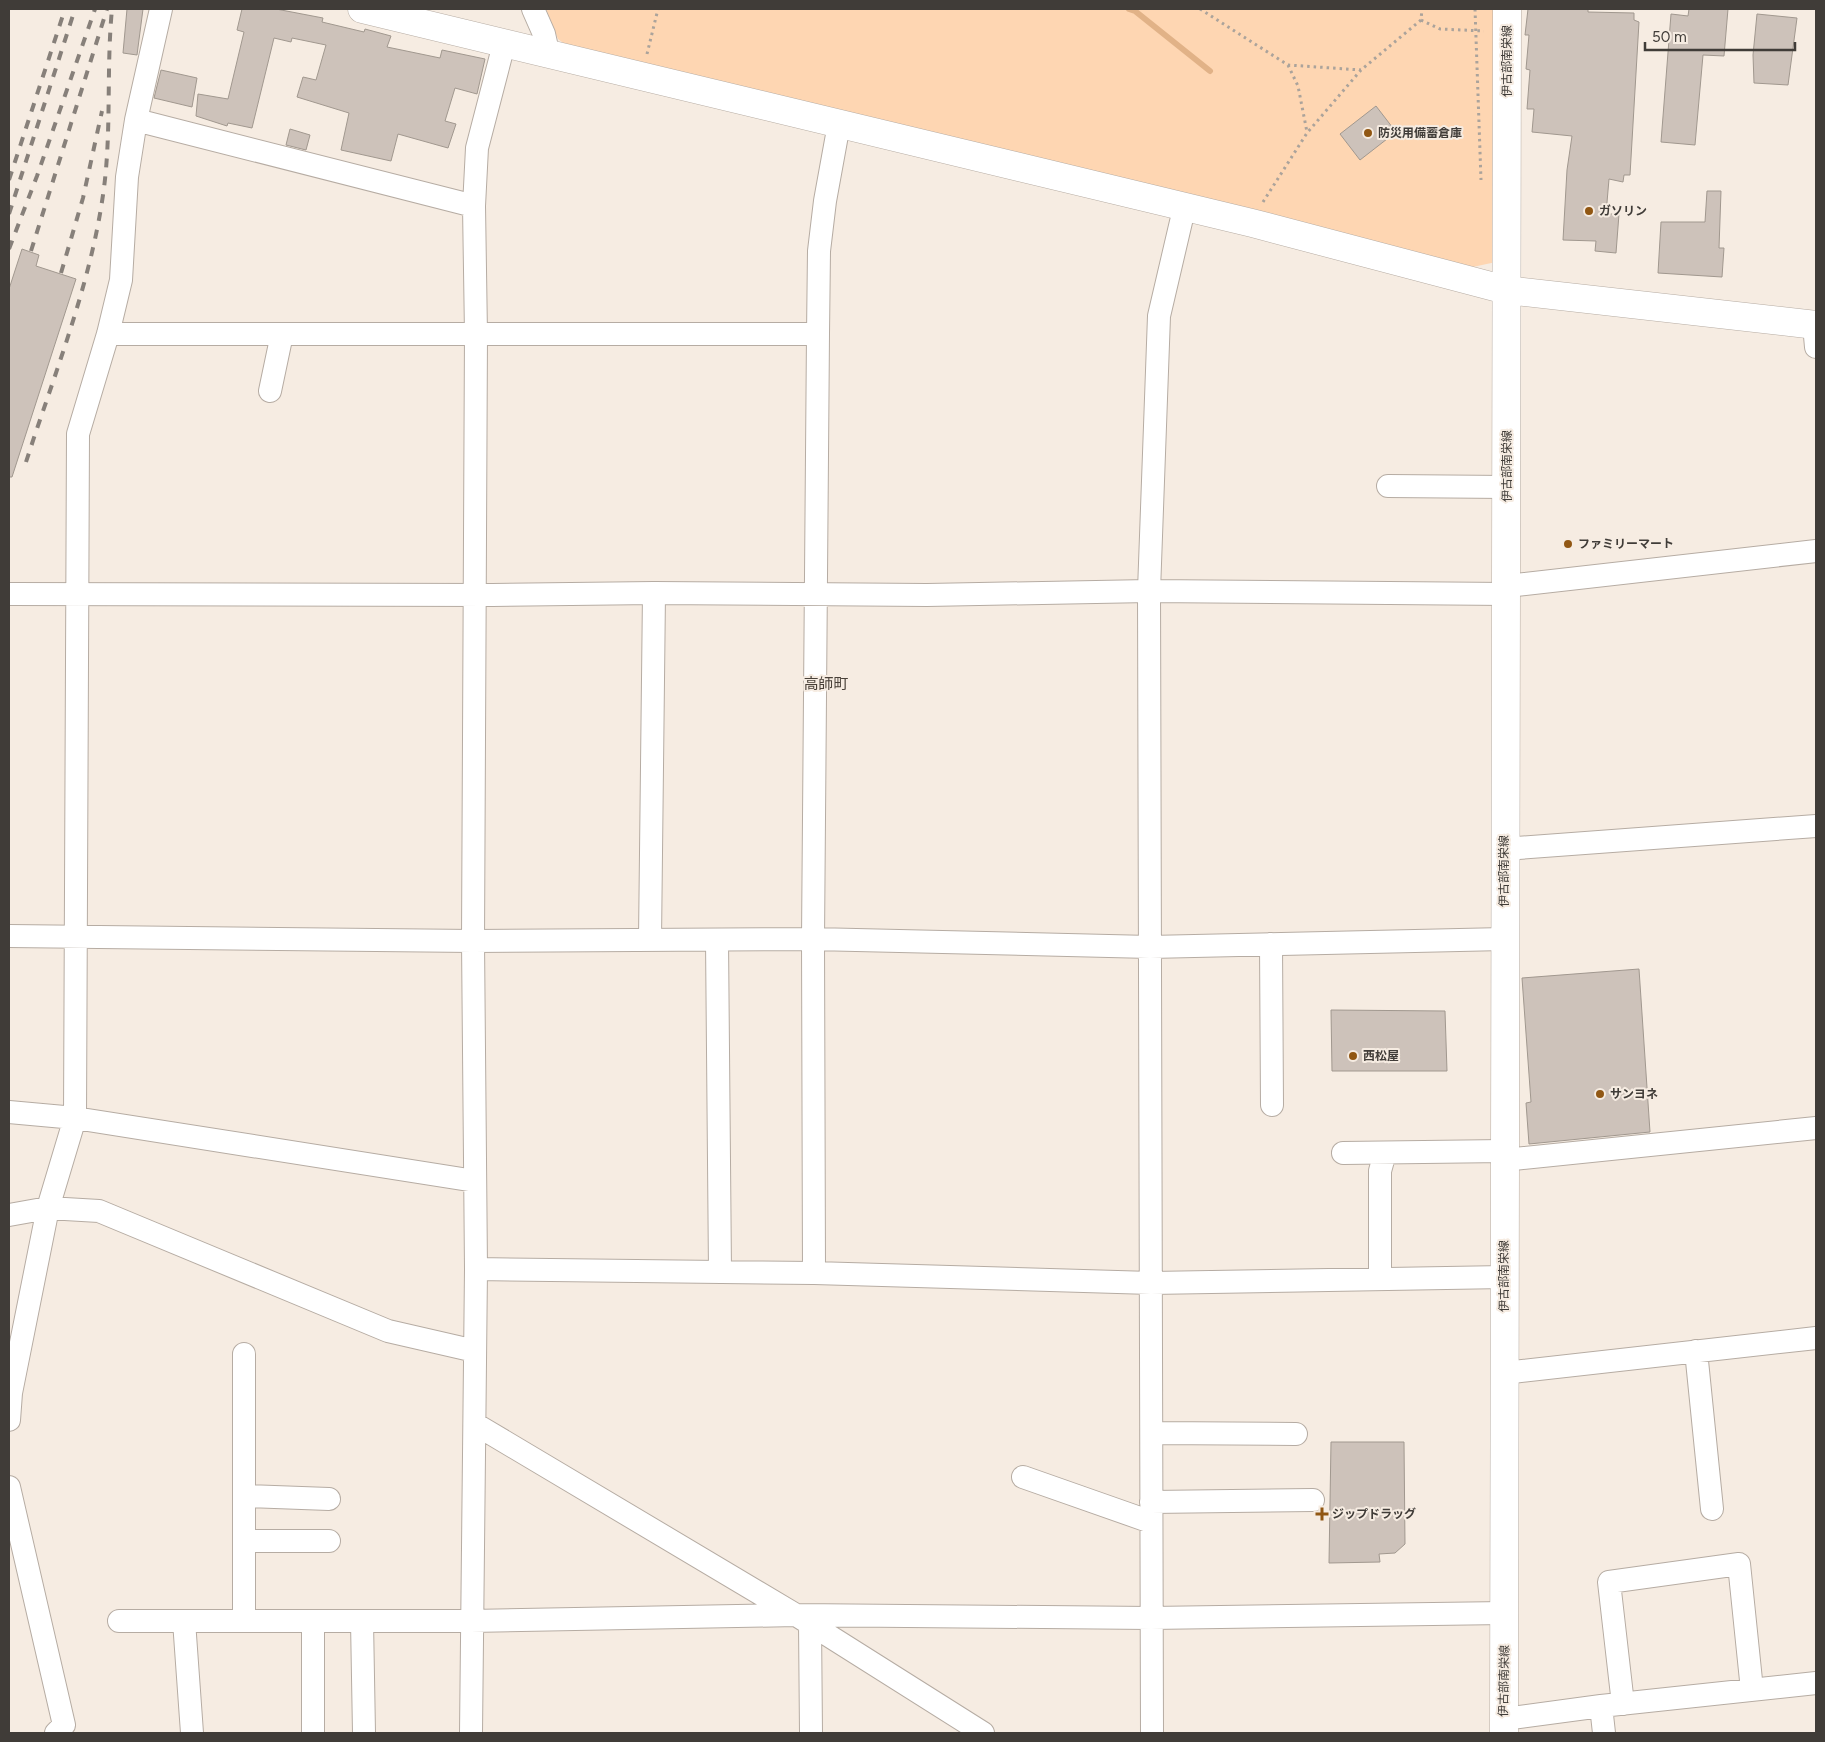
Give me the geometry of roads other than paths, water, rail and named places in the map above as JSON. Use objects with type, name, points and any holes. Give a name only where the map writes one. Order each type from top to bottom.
[{"type":"main road","points":[[362,9],[504,44],[548,52],[1252,223],[1506,290],[1816,332]]},
{"type":"main road","name":"伊古部南栄線","points":[[1504,1726],[1504,849],[1507,590],[1507,20]]},
{"type":"street","points":[[9,1420],[11,1394],[48,1208],[75,1118],[79,593],[78,434],[108,334],[121,280],[127,177],[136,120],[161,9]]},
{"type":"street","points":[[533,9],[544,34],[548,52]]},
{"type":"street","points":[[471,1733],[476,1269],[473,941],[476,594],[474,206],[477,148],[504,44]]},
{"type":"street","points":[[136,120],[474,206]]},
{"type":"street","points":[[814,1273],[813,940],[819,251],[825,201],[840,124]]},
{"type":"street","points":[[1152,1733],[1149,590],[1159,316],[1184,208]]},
{"type":"street","points":[[108,334],[818,334]]},
{"type":"street","points":[[270,390],[282,334]]},
{"type":"street","points":[[1388,486],[1507,487]]},
{"type":"street","points":[[9,594],[654,593],[927,595],[1149,590],[1507,590],[1816,551]]},
{"type":"street","points":[[650,940],[654,593]]},
{"type":"street","points":[[1504,849],[1816,826]]},
{"type":"street","points":[[9,936],[77,935],[473,941],[813,940],[1150,946],[1504,939]]},
{"type":"street","points":[[717,940],[720,1272]]},
{"type":"street","points":[[1271,944],[1272,1105]]},
{"type":"street","points":[[9,1112],[75,1118],[475,1181]]},
{"type":"street","points":[[1343,1153],[1504,1155],[1816,1128]]},
{"type":"street","points":[[1380,1279],[1380,1171],[1385,1153]]},
{"type":"street","points":[[9,1215],[48,1208],[99,1211],[388,1331],[475,1351]]},
{"type":"street","points":[[476,1269],[814,1273],[1152,1283],[1504,1277]]},
{"type":"street","points":[[1504,1373],[1816,1338]]},
{"type":"street","points":[[1696,1351],[1712,1509]]},
{"type":"street","points":[[244,1354],[244,1621]]},
{"type":"street","points":[[475,1424],[803,1620],[983,1733]]},
{"type":"street","points":[[1152,1433],[1296,1434]]},
{"type":"street","points":[[1023,1477],[1151,1512],[1313,1500]]},
{"type":"street","points":[[9,1487],[64,1725],[56,1733]]},
{"type":"street","points":[[244,1496],[329,1499]]},
{"type":"street","points":[[244,1541],[329,1541]]},
{"type":"street","points":[[1624,1704],[1609,1582],[1739,1564],[1752,1690]]},
{"type":"street","points":[[119,1621],[1151,1618],[1505,1613]]},
{"type":"street","points":[[803,1620],[811,1733]]},
{"type":"street","points":[[184,1621],[192,1733]]},
{"type":"street","points":[[313,1733],[314,1621]]},
{"type":"street","points":[[362,1621],[364,1733]]},
{"type":"street","points":[[1504,1726],[1601,1706],[1816,1683]]},
{"type":"street","points":[[1601,1706],[1604,1733]]},
{"type":"waterway","points":[[1129,9],[1135,11],[1210,71]]},
{"type":"railway","points":[[9,180],[65,9]]},
{"type":"railway","points":[[9,214],[75,9]]},
{"type":"railway","points":[[9,249],[37,176],[95,9]]},
{"type":"railway","points":[[31,251],[107,9]]},
{"type":"railway","points":[[26,462],[70,330],[97,229],[106,172],[112,9]]},
{"type":"railway","points":[[61,273],[83,198],[102,111]]},
{"type":"place","name":"防災用備蓄倉庫","points":[[1368,133]]},
{"type":"place","name":"ガソリン","points":[[1589,211]]},
{"type":"place","name":"ファミリーマート","points":[[1568,544]]},
{"type":"place","name":"西松屋","points":[[1353,1056]]},
{"type":"place","name":"サンヨネ","points":[[1600,1094]]},
{"type":"place","name":"ジップドラッグ","points":[[1322,1514]]},
{"type":"district","name":"高師町","points":[[826,684]]}]
